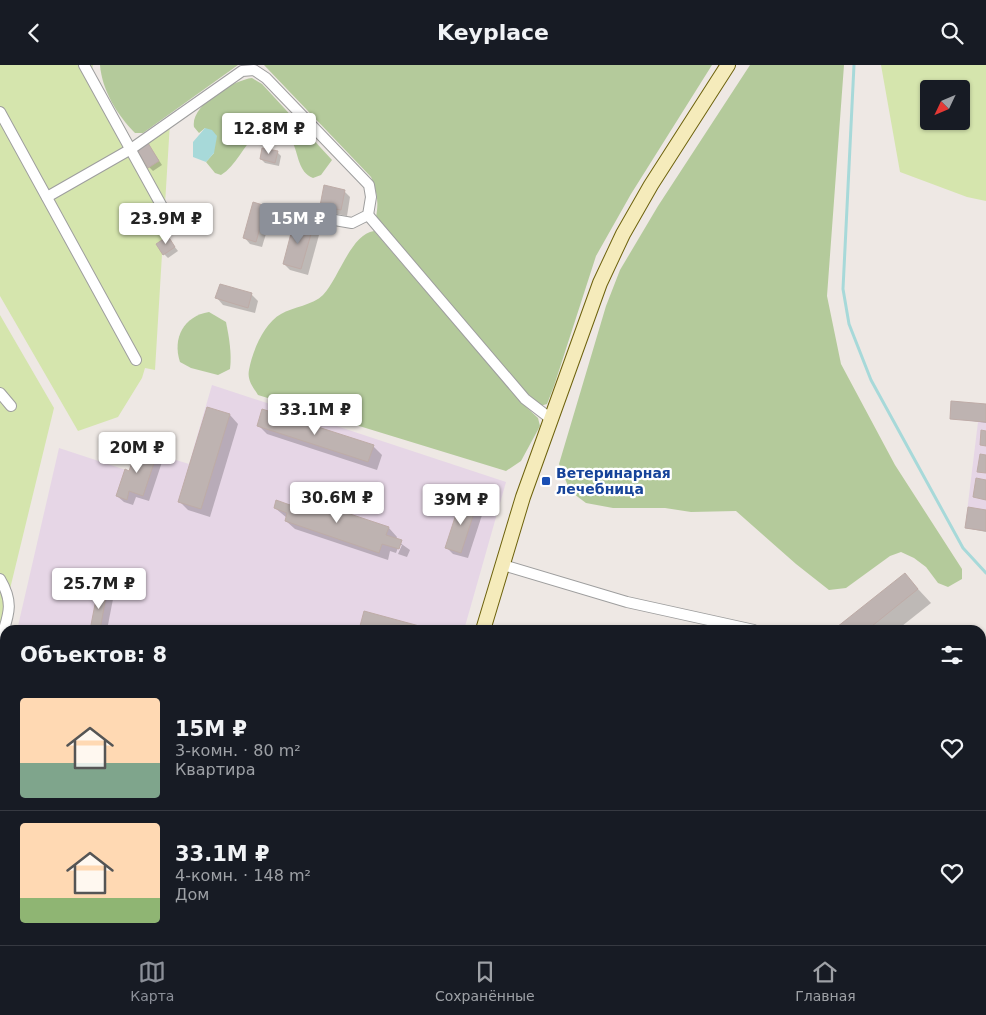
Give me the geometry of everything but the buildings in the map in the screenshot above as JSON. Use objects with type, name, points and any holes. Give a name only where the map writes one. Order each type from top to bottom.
[{"type":"street","points":[[84,65],[165,212]]},
{"type":"street","points":[[485,625],[524,497],[600,283],[623,234],[651,185],[728,65]]},
{"type":"street","points":[[47,197],[131,149],[242,71],[254,70],[266,77],[369,185],[372,197],[368,215]]},
{"type":"street","points":[[0,112],[136,360]]},
{"type":"street","points":[[368,215],[525,399],[552,419]]},
{"type":"street","points":[[329,219],[352,223],[368,215]]},
{"type":"street","points":[[0,393],[11,406]]},
{"type":"street","points":[[503,565],[627,602],[731,625]]},
{"type":"street","points":[[0,579],[8,593],[10,609],[5,625]]},
{"type":"shaded area","points":[[212,385],[506,482],[465,625],[18,625],[59,448],[129,471],[137,448],[189,464]]},
{"type":"shaded area","points":[[951,401],[986,404],[986,531],[965,528],[978,422],[950,419]]},
{"type":"green space","points":[[0,65],[93,65],[91,77],[131,149],[170,122],[155,370],[145,368],[142,378],[118,417],[78,431],[0,296]]},
{"type":"green space","points":[[100,65],[238,65],[143,133],[135,133],[111,102],[101,74]]},
{"type":"green space","points":[[264,65],[712,65],[631,194],[596,256],[554,386],[547,404],[540,406],[527,397],[376,217],[377,197],[371,177]]},
{"type":"green space","points":[[750,65],[844,65],[827,296],[841,364],[895,465],[962,569],[962,579],[948,587],[938,583],[926,567],[914,558],[901,552],[890,556],[846,588],[829,590],[796,564],[736,511],[691,512],[665,508],[613,508],[586,503],[570,491],[559,464],[606,306],[620,270],[658,206]]},
{"type":"green space","points":[[881,65],[986,65],[986,201],[967,197],[900,172]]},
{"type":"green space","points":[[252,78],[262,84],[332,160],[321,175],[313,178],[304,172],[290,138],[285,131],[275,124],[258,132],[235,162],[221,175],[215,173],[206,162],[214,153],[205,128],[199,133],[194,127],[199,110],[215,95],[235,83]]},
{"type":"green space","points":[[374,231],[522,403],[538,418],[540,426],[521,461],[506,471],[258,395],[252,386],[249,370],[256,347],[269,324],[281,314],[314,301],[323,295],[352,248],[366,234]]},
{"type":"green space","points":[[209,312],[226,322],[229,340],[230,369],[218,375],[191,368],[180,362],[178,353],[179,337],[182,329],[193,318]]},
{"type":"green space","points":[[0,315],[54,408],[9,593],[3,625],[0,625]]},
{"type":"water","points":[[205,128],[212,130],[217,136],[214,153],[206,162],[193,157],[193,142]]},
{"type":"waterway","points":[[854,65],[843,289],[849,324],[871,380],[963,548],[986,573]]},
{"type":"place","name":"Ветеринарная лечебница","points":[[546,481]]}]
